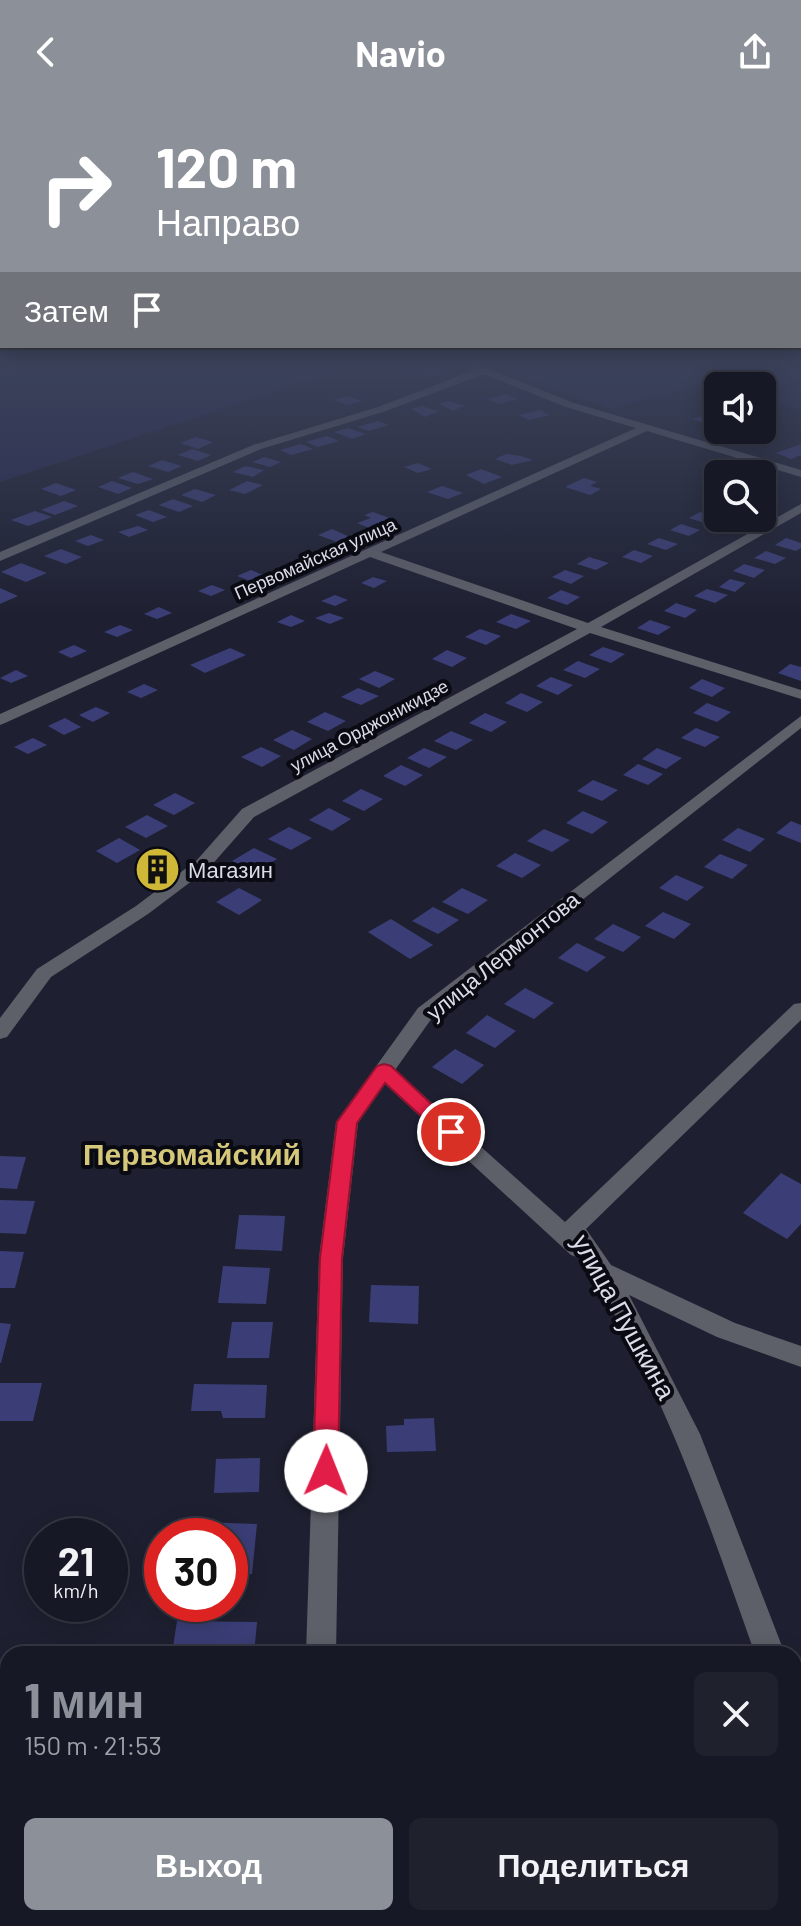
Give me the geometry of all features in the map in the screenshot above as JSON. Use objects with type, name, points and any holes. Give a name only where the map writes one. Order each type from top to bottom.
[{"type":"street","points":[[0,557],[255,448]]},
{"type":"street","name":"Первомайская улица","points":[[0,720],[601,448]]},
{"type":"street","points":[[713,448],[801,474]]},
{"type":"street","name":"улица Орджоникидзе","points":[[0,1032],[44,973],[142,910],[203,864],[248,813],[589,628],[801,508]]},
{"type":"street","points":[[370,553],[589,628],[801,695]]},
{"type":"street","name":"улица Лермонтова","points":[[321,1646],[331,1258],[347,1122],[425,1013],[801,721]]},
{"type":"street","name":"улица Пушкина","points":[[767,1646],[717,1505],[660,1370],[608,1275],[573,1228],[801,1009]]},
{"type":"street","points":[[384,1071],[608,1275],[726,1330],[801,1357]]},
{"type":"shaded area","points":[[0,448],[103,448],[0,482]]},
{"type":"building","points":[[287,448],[313,449],[291,455],[280,450]]},
{"type":"building","points":[[801,448],[801,455],[791,459],[776,453]]},
{"type":"building","points":[[192,449],[211,455],[198,461],[178,455]]},
{"type":"building","points":[[506,454],[533,460],[512,465],[495,459]]},
{"type":"building","points":[[264,457],[281,462],[270,467],[252,462]]},
{"type":"building","points":[[162,460],[182,466],[168,472],[148,466]]},
{"type":"building","points":[[418,463],[432,469],[418,473],[404,467]]},
{"type":"building","points":[[245,466],[264,470],[253,477],[233,472]]},
{"type":"building","points":[[481,469],[502,477],[484,484],[466,475]]},
{"type":"building","points":[[133,472],[153,479],[138,484],[118,478]]},
{"type":"building","points":[[584,478],[597,482],[590,486],[601,489],[590,495],[565,487]]},
{"type":"building","points":[[112,481],[132,488],[118,494],[98,487]]},
{"type":"building","points":[[247,481],[263,485],[245,494],[229,490]]},
{"type":"building","points":[[56,483],[76,490],[61,496],[41,489]]},
{"type":"building","points":[[442,486],[463,493],[448,499],[427,492]]},
{"type":"building","points":[[195,489],[216,495],[202,502],[181,495]]},
{"type":"building","points":[[173,499],[193,506],[179,512],[159,505]]},
{"type":"building","points":[[64,501],[78,506],[55,515],[41,510]]},
{"type":"building","points":[[149,510],[167,517],[153,522],[135,515]]},
{"type":"building","points":[[35,511],[52,517],[28,526],[11,520]]},
{"type":"building","points":[[373,512],[392,519],[369,528],[357,523],[371,518],[364,515]]},
{"type":"building","points":[[700,512],[704,513],[704,523],[689,518]]},
{"type":"building","points":[[681,524],[700,530],[689,536],[670,530]]},
{"type":"building","points":[[138,526],[148,530],[129,537],[118,532]]},
{"type":"building","points":[[332,529],[350,537],[337,542],[318,535]]},
{"type":"building","points":[[91,535],[104,540],[88,546],[75,541]]},
{"type":"building","points":[[659,538],[678,544],[666,550],[647,544]]},
{"type":"building","points":[[786,538],[801,543],[801,548],[796,551],[775,545]]},
{"type":"building","points":[[61,549],[82,557],[66,564],[44,556]]},
{"type":"building","points":[[634,550],[653,556],[641,563],[622,557]]},
{"type":"building","points":[[766,551],[786,558],[775,564],[754,558]]},
{"type":"building","points":[[589,557],[609,563],[596,570],[577,564]]},
{"type":"building","points":[[21,563],[47,573],[26,582],[1,572]]},
{"type":"building","points":[[744,564],[765,570],[754,578],[733,571]]},
{"type":"building","points":[[251,570],[263,575],[250,581],[237,576]]},
{"type":"building","points":[[565,570],[584,576],[571,584],[552,577]]},
{"type":"building","points":[[373,577],[387,581],[374,588],[361,583]]},
{"type":"building","points":[[730,579],[746,583],[735,592],[719,587]]},
{"type":"building","points":[[212,585],[225,590],[211,596],[198,591]]},
{"type":"building","points":[[0,588],[18,596],[0,604]]},
{"type":"building","points":[[707,589],[728,595],[715,603],[694,596]]},
{"type":"building","points":[[561,590],[580,597],[567,605],[547,598]]},
{"type":"building","points":[[335,595],[348,600],[335,606],[321,601]]},
{"type":"building","points":[[676,603],[697,610],[685,618],[664,611]]},
{"type":"building","points":[[159,607],[172,613],[157,619],[144,614]]},
{"type":"building","points":[[329,613],[344,618],[330,624],[315,618]]},
{"type":"building","points":[[511,614],[531,621],[516,629],[496,622]]},
{"type":"building","points":[[291,615],[305,621],[291,627],[277,622]]},
{"type":"building","points":[[650,620],[671,627],[658,635],[637,628]]},
{"type":"building","points":[[120,625],[133,630],[117,637],[104,632]]},
{"type":"building","points":[[480,629],[501,636],[486,645],[465,637]]},
{"type":"building","points":[[74,645],[87,651],[71,658],[58,652]]},
{"type":"building","points":[[603,647],[625,654],[611,663],[589,655]]},
{"type":"building","points":[[230,648],[246,655],[205,673],[190,665]]},
{"type":"building","points":[[447,650],[467,658],[452,667],[432,659]]},
{"type":"building","points":[[578,661],[600,669],[585,678],[563,670]]},
{"type":"building","points":[[790,664],[801,667],[801,681],[778,673]]},
{"type":"building","points":[[16,670],[28,676],[11,683],[0,678]]},
{"type":"building","points":[[375,671],[395,679],[379,688],[359,679]]},
{"type":"building","points":[[551,677],[573,685],[558,695],[536,686]]},
{"type":"building","points":[[702,679],[725,688],[712,697],[689,688]]},
{"type":"building","points":[[144,684],[158,690],[141,698],[127,692]]},
{"type":"building","points":[[358,688],[379,696],[361,705],[341,697]]},
{"type":"building","points":[[521,693],[543,702],[527,712],[505,703]]},
{"type":"building","points":[[707,703],[731,712],[717,722],[693,713]]},
{"type":"building","points":[[96,707],[110,713],[93,722],[79,715]]},
{"type":"building","points":[[325,712],[346,721],[328,731],[307,722]]},
{"type":"building","points":[[485,713],[507,722],[491,732],[469,723]]},
{"type":"building","points":[[65,718],[81,727],[64,735],[48,726]]},
{"type":"building","points":[[696,728],[720,737],[705,747],[681,738]]},
{"type":"building","points":[[292,730],[312,739],[294,750],[273,740]]},
{"type":"building","points":[[451,731],[473,740],[456,750],[434,741]]},
{"type":"building","points":[[33,738],[47,745],[28,754],[14,747]]},
{"type":"building","points":[[261,747],[281,756],[262,767],[241,757]]},
{"type":"building","points":[[424,748],[447,757],[429,768],[407,758]]},
{"type":"building","points":[[657,748],[682,758],[666,769],[642,759]]},
{"type":"building","points":[[638,764],[663,774],[648,785],[623,775]]},
{"type":"building","points":[[401,765],[423,775],[405,786],[383,776]]},
{"type":"building","points":[[593,780],[618,790],[602,801],[577,791]]},
{"type":"building","points":[[361,789],[383,799],[364,811],[342,801]]},
{"type":"building","points":[[175,793],[195,803],[174,815],[153,805]]},
{"type":"building","points":[[329,808],[351,819],[332,831],[309,820]]},
{"type":"building","points":[[583,811],[608,822],[592,834],[566,823]]},
{"type":"building","points":[[147,815],[168,826],[146,838],[125,827]]},
{"type":"building","points":[[791,821],[801,825],[801,843],[776,833]]},
{"type":"building","points":[[289,827],[312,838],[291,850],[268,839]]},
{"type":"building","points":[[738,828],[765,839],[750,852],[722,840]]},
{"type":"building","points":[[544,829],[570,840],[552,852],[527,841]]},
{"type":"building","points":[[119,838],[140,850],[117,863],[96,851]]},
{"type":"building","points":[[254,848],[277,859],[255,872],[232,861]]},
{"type":"building","points":[[515,853],[541,865],[522,878],[496,866]]},
{"type":"building","points":[[720,854],[748,865],[732,879],[704,867]]},
{"type":"building","name":"Магазин","points":[[158,857],[180,869],[157,882],[135,870]]},
{"type":"building","points":[[676,875],[704,887],[687,901],[659,888]]},
{"type":"building","points":[[239,888],[262,900],[239,915],[216,902]]},
{"type":"building","points":[[462,888],[488,900],[468,914],[442,902]]},
{"type":"building","points":[[433,907],[459,920],[438,934],[412,921]]},
{"type":"building","points":[[663,912],[691,924],[674,939],[645,926]]},
{"type":"building","points":[[391,919],[433,945],[410,959],[368,932]]},
{"type":"building","points":[[613,924],[641,937],[623,952],[594,939]]},
{"type":"building","points":[[577,943],[606,957],[587,972],[558,958]]},
{"type":"building","points":[[525,988],[554,1003],[534,1019],[504,1004]]},
{"type":"building","points":[[487,1015],[516,1031],[495,1048],[466,1033]]},
{"type":"building","points":[[455,1049],[484,1065],[462,1084],[432,1067]]},
{"type":"building","points":[[0,1156],[26,1157],[17,1189],[0,1188]]},
{"type":"building","points":[[781,1173],[801,1184],[801,1224],[787,1239],[743,1213]]},
{"type":"building","points":[[0,1200],[35,1201],[26,1234],[0,1233]]},
{"type":"building","points":[[239,1215],[285,1216],[282,1251],[235,1249]]},
{"type":"building","points":[[0,1251],[24,1252],[15,1288],[0,1288]]},
{"type":"building","points":[[223,1266],[270,1268],[266,1304],[218,1303]]},
{"type":"building","points":[[371,1285],[419,1286],[418,1324],[369,1322]]},
{"type":"building","points":[[232,1322],[273,1322],[269,1358],[227,1358]]},
{"type":"building","points":[[0,1323],[11,1324],[1,1363],[0,1363]]},
{"type":"building","points":[[0,1383],[42,1383],[33,1421],[0,1421]]},
{"type":"building","points":[[194,1384],[267,1385],[265,1418],[223,1418],[221,1411],[191,1411]]},
{"type":"building","points":[[434,1418],[436,1451],[387,1452],[386,1426],[404,1425],[404,1419]]},
{"type":"building","points":[[260,1458],[259,1492],[214,1493],[216,1459]]},
{"type":"building","points":[[248,1524],[257,1524],[252,1574],[248,1574]]},
{"type":"building","points":[[177,1622],[248,1622],[257,1622],[255,1646],[173,1646]]},
{"type":"place","name":"Магазин","points":[[157,869]]},
{"type":"district","name":"Первомайский","points":[[192,1153]]},
{"type":"route","points":[[326,1471],[331,1258],[347,1122],[384,1071],[451,1132]]}]
